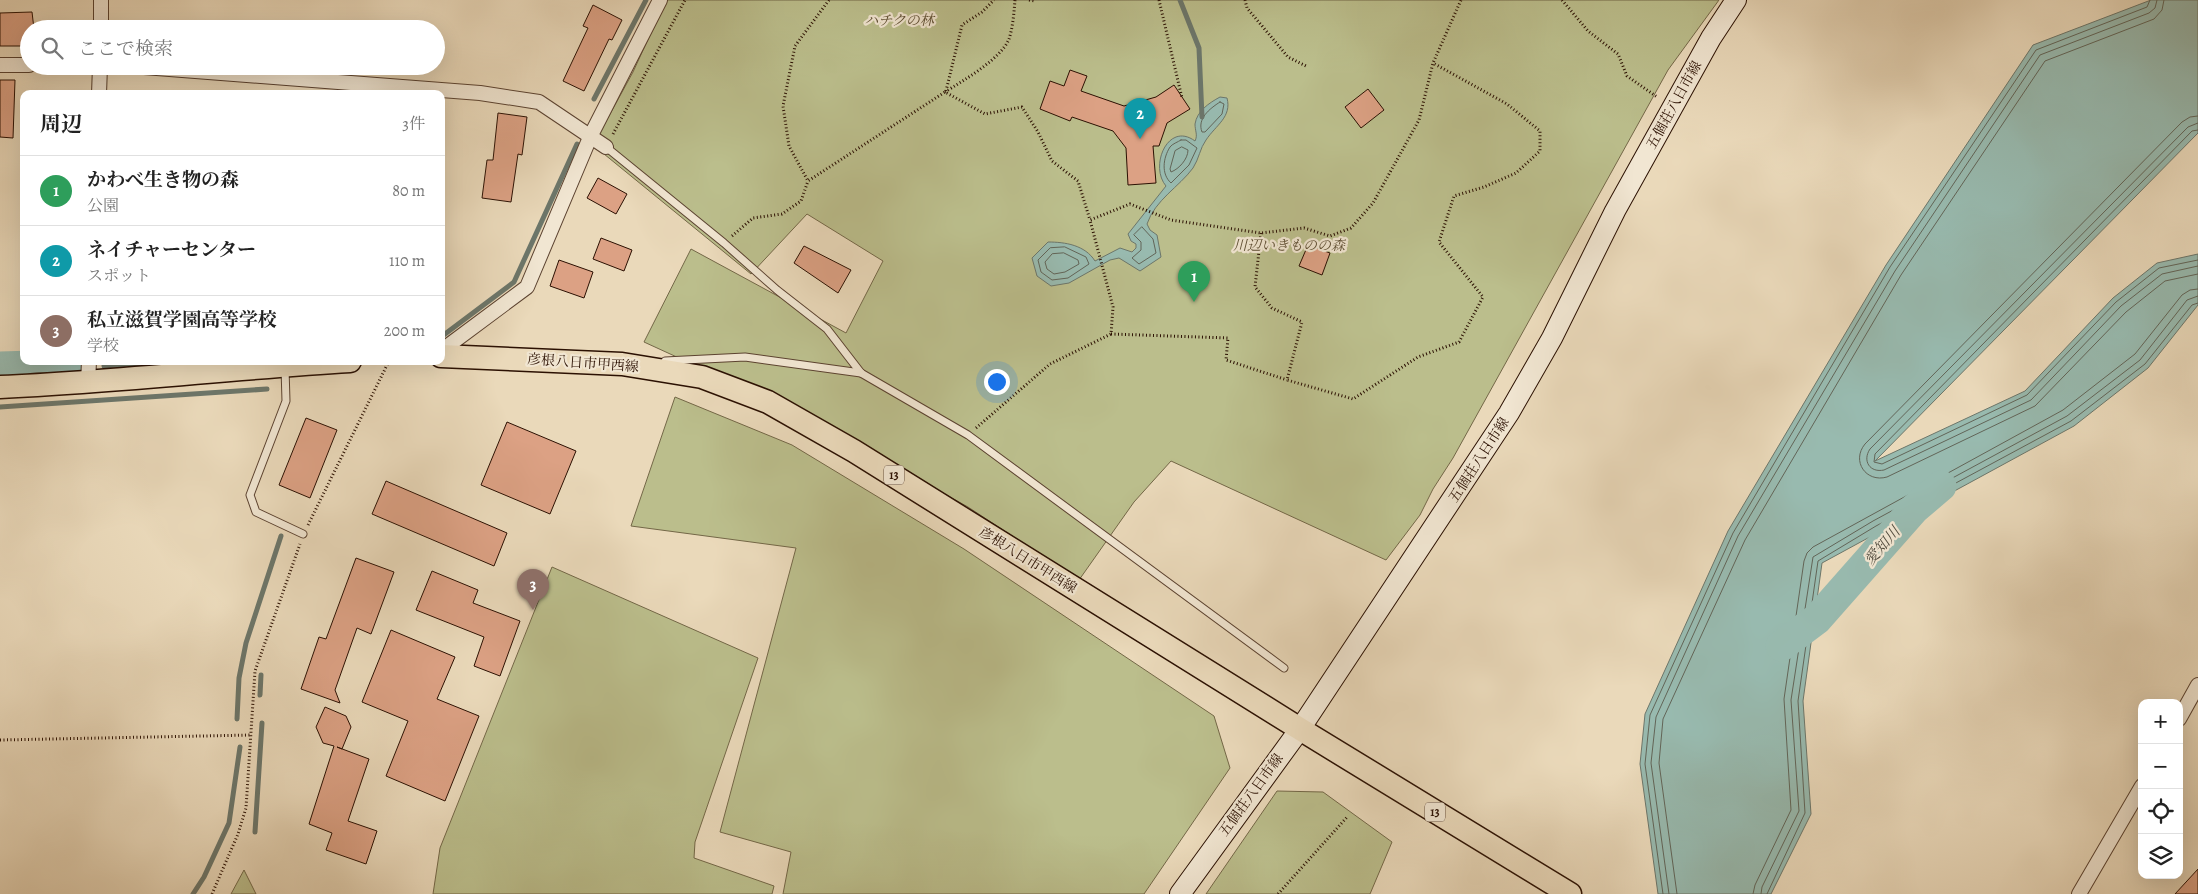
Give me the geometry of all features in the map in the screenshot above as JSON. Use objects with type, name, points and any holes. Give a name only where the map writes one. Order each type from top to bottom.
[{"type":"main road","name":"五個荘八日市線","points":[[1180,894],[1300,729],[1509,413],[1552,338],[1616,211],[1710,38],[1736,0]]},
{"type":"main road","name":"彦根八日市甲西線","points":[[445,356],[622,364],[702,377],[768,402],[854,450],[1300,729],[1570,894]]},
{"type":"main road","points":[[0,387],[88,384],[285,365]]},
{"type":"street","points":[[101,0],[101,20]]},
{"type":"street","points":[[445,348],[527,287],[591,135],[660,0]]},
{"type":"street","points":[[0,65],[20,65]]},
{"type":"street","points":[[99,90],[100,75]]},
{"type":"street","points":[[247,75],[441,90]]},
{"type":"street","points":[[445,90],[480,93],[539,102],[591,135],[606,147]]},
{"type":"street","points":[[88,384],[89,365]]},
{"type":"street","points":[[2183,712],[2198,685]]},
{"type":"street","points":[[2079,894],[2140,789]]},
{"type":"lane","points":[[606,147],[724,243],[777,290],[827,329],[861,373],[968,435],[1284,668]]},
{"type":"lane","points":[[622,364],[745,357],[861,373]]},
{"type":"lane","points":[[285,365],[286,401],[250,495],[256,512],[303,534]]},
{"type":"path","points":[[606,147],[685,0]]},
{"type":"path","points":[[808,181],[789,146],[782,106],[795,46],[828,0]]},
{"type":"path","points":[[946,92],[962,25],[982,12],[994,0]]},
{"type":"path","points":[[724,243],[753,218],[782,214],[801,201],[808,181],[990,62],[1009,40],[1015,0]]},
{"type":"path","points":[[1029,0],[1035,1]]},
{"type":"path","points":[[1160,0],[1182,98]]},
{"type":"path","points":[[1245,0],[1247,8],[1288,57],[1306,66]]},
{"type":"path","points":[[1090,220],[1130,204],[1171,220],[1261,233],[1304,228],[1330,236],[1352,228],[1373,203],[1418,120],[1433,63],[1461,0]]},
{"type":"path","points":[[1562,0],[1588,31],[1618,54],[1627,76],[1672,108]]},
{"type":"path","points":[[968,435],[1050,364],[1111,334],[1228,338],[1226,360],[1353,399],[1418,358],[1459,342],[1483,297],[1439,242],[1454,196],[1484,187],[1516,173],[1540,151],[1540,131],[1507,104],[1433,63]]},
{"type":"path","points":[[946,92],[984,114],[1022,107],[1038,132],[1052,161],[1078,181],[1113,307],[1111,334]]},
{"type":"path","points":[[1261,233],[1255,287],[1272,308],[1302,322],[1287,380]]},
{"type":"path","points":[[212,894],[238,834],[246,808],[255,671],[303,534],[387,365]]},
{"type":"path","points":[[0,740],[252,734]]},
{"type":"path","points":[[1278,894],[1348,816]]},
{"type":"green space","name":"川辺いきものの森","points":[[666,0],[1719,0],[1668,70],[1453,458],[1433,489],[1420,515],[1386,560],[1171,461],[1134,502],[1079,580],[968,507],[799,413],[644,342],[691,249],[846,333],[883,261],[807,214],[751,274],[593,145],[633,72]]},
{"type":"green space","points":[[675,397],[792,445],[964,549],[1214,716],[1230,768],[1144,894],[783,894],[791,852],[720,832],[796,548],[631,526]]},
{"type":"green space","points":[[552,567],[758,658],[695,842],[694,858],[774,886],[772,894],[433,894],[440,848]]},
{"type":"green space","points":[[1277,791],[1323,792],[1392,842],[1370,894],[1206,894]]},
{"type":"green space","points":[[244,870],[256,894],[231,894]]},
{"type":"water","points":[[2151,0],[2198,0],[2198,133],[1875,461],[2025,391],[2113,298],[2157,263],[2198,254],[2198,305],[2148,368],[2074,426],[1822,563],[1803,701],[1811,814],[1771,894],[1658,894],[1640,764],[1645,714],[1728,531],[1886,265],[2033,45]]},
{"type":"water","points":[[1220,97],[1227,98],[1228,105],[1225,116],[1204,143],[1193,168],[1161,201],[1147,224],[1150,230],[1157,235],[1161,257],[1140,271],[1119,258],[1110,260],[1069,283],[1051,286],[1037,276],[1032,258],[1048,242],[1068,244],[1080,248],[1086,251],[1095,261],[1120,248],[1132,252],[1136,248],[1136,244],[1131,241],[1128,234],[1166,186],[1161,178],[1160,168],[1164,148],[1169,141],[1177,137],[1185,136],[1195,141],[1195,124],[1198,115]]},
{"type":"building","points":[[593,5],[622,20],[612,40],[609,39],[584,91],[563,81],[588,28],[583,26]]},
{"type":"building","points":[[32,12],[33,20],[20,20],[20,46],[0,46],[0,13]]},
{"type":"building","points":[[1070,70],[1087,76],[1081,91],[1124,106],[1156,97],[1174,85],[1190,109],[1167,123],[1159,146],[1153,146],[1156,183],[1128,185],[1126,148],[1113,131],[1072,117],[1070,121],[1040,109],[1050,81],[1064,86]]},
{"type":"building","points":[[0,80],[15,80],[13,138],[0,137]]},
{"type":"building","points":[[1368,89],[1384,110],[1361,128],[1345,107]]},
{"type":"building","points":[[498,113],[527,117],[522,155],[518,154],[511,202],[482,198],[487,160],[493,160]]},
{"type":"building","points":[[598,178],[627,194],[616,214],[587,198]]},
{"type":"building","points":[[601,238],[632,250],[624,271],[593,259]]},
{"type":"building","points":[[1308,245],[1330,253],[1322,275],[1299,266]]},
{"type":"building","points":[[804,246],[851,270],[838,293],[794,263]]},
{"type":"building","points":[[559,260],[593,272],[584,298],[550,286]]},
{"type":"building","points":[[306,418],[337,430],[310,498],[279,485]]},
{"type":"building","points":[[507,422],[576,451],[550,514],[481,485]]},
{"type":"building","points":[[386,481],[507,533],[494,566],[372,514]]},
{"type":"building","points":[[356,558],[394,572],[371,634],[357,628],[335,690],[340,703],[301,689],[319,637],[326,639]]},
{"type":"building","points":[[432,571],[478,590],[473,603],[520,621],[500,676],[474,666],[484,637],[416,610]]},
{"type":"building","points":[[391,630],[455,657],[437,699],[479,716],[445,801],[386,776],[408,721],[362,702]]},
{"type":"building","points":[[325,707],[346,716],[351,727],[342,749],[369,759],[348,821],[377,831],[366,864],[326,850],[332,833],[309,824],[334,746],[323,743],[316,727]]},
{"type":"building","points":[[2198,869],[2198,894],[2175,894]]},
{"type":"waterway","points":[[594,99],[646,0]]},
{"type":"waterway","points":[[1180,0],[1199,48],[1202,117]]},
{"type":"waterway","points":[[445,334],[514,282],[577,144]]},
{"type":"waterway","points":[[0,367],[67,365]]},
{"type":"waterway","points":[[104,366],[117,365]]},
{"type":"waterway","points":[[0,407],[267,389]]},
{"type":"waterway","name":"愛知川","points":[[1781,646],[1817,619],[1914,509],[1941,486]]},
{"type":"waterway","points":[[237,719],[239,678],[246,643],[281,536]]},
{"type":"waterway","points":[[260,695],[261,675]]},
{"type":"waterway","points":[[255,832],[262,723]]},
{"type":"waterway","points":[[193,894],[204,877],[229,823],[240,747]]},
{"type":"place","name":"ネイチャーセンター","points":[[1140,139]]},
{"type":"place","name":"かわべ生き物の森","points":[[1194,302]]},
{"type":"place","name":"私立滋賀学園高等学校","points":[[533,610]]},
{"type":"park label","name":"ハチクの林","points":[[899,20]]}]
